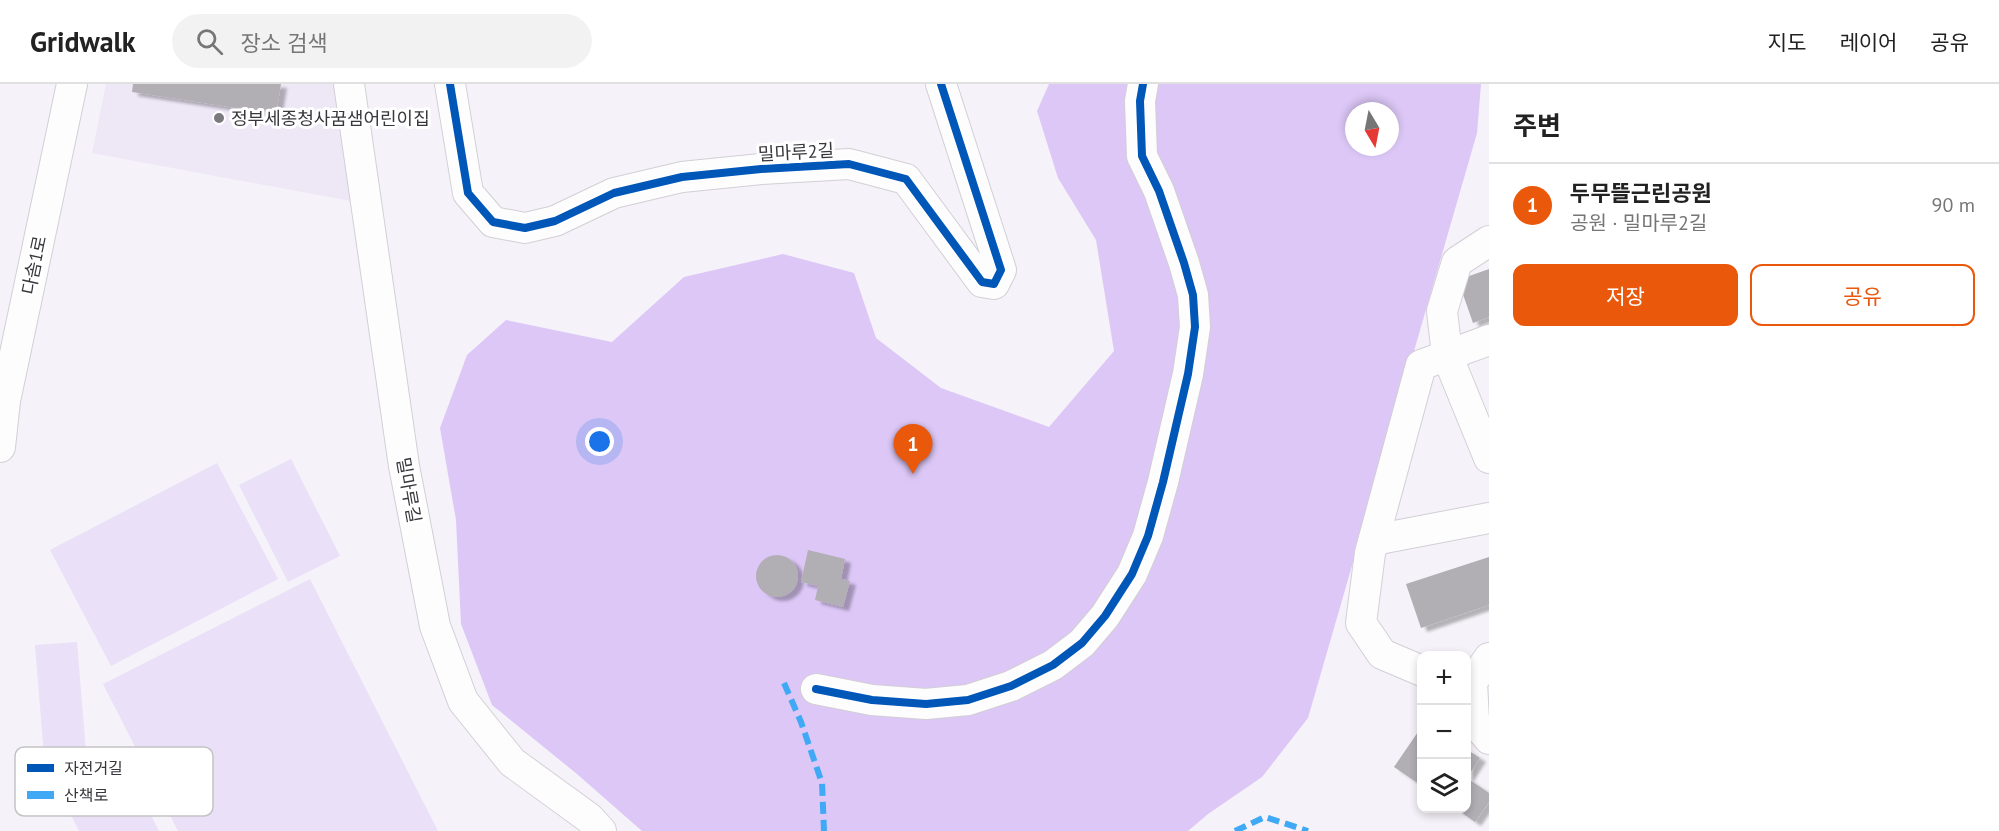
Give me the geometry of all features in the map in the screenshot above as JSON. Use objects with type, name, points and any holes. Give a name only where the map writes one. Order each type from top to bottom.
[{"type":"street","name":"다솜1로","points":[[0,447],[5,401],[72,84]]},
{"type":"street","name":"밀마루길","points":[[349,84],[404,466],[435,627],[463,701],[512,762],[589,818],[601,831]]},
{"type":"street","name":"밀마루2길","points":[[450,84],[468,193],[493,222],[525,228],[555,222],[614,194],[682,177],[761,169],[849,164],[906,179],[982,282],[994,284],[1000,270],[941,84]]},
{"type":"street","points":[[816,689],[872,700],[926,704],[968,700],[1011,686],[1053,665],[1082,643],[1105,616],[1132,574],[1148,536],[1163,482],[1188,374],[1194,327],[1193,295],[1184,262],[1159,191],[1142,156],[1140,101],[1143,84]]},
{"type":"street","points":[[1489,241],[1457,262],[1443,311],[1447,355],[1489,458]]},
{"type":"street","points":[[1417,669],[1382,654],[1361,623],[1370,553],[1421,364],[1489,340]]},
{"type":"street","points":[[1374,540],[1489,518]]},
{"type":"street","points":[[1471,685],[1489,658]]},
{"type":"street","points":[[1471,703],[1474,721],[1489,739]]},
{"type":"shaded area","name":"정부세종청사꿈샘어린이집","points":[[106,84],[335,84],[351,201],[92,153]]},
{"type":"shaded area","points":[[1049,84],[1481,84],[1477,133],[1308,718],[1262,777],[1208,814],[1188,831],[642,831],[577,774],[492,705],[461,624],[456,520],[440,428],[467,355],[506,320],[612,342],[684,277],[783,254],[854,273],[876,338],[941,388],[1049,427],[1114,351],[1096,240],[1058,178],[1037,111]]},
{"type":"shaded area","points":[[291,459],[340,556],[288,582],[239,485]]},
{"type":"shaded area","points":[[217,463],[278,579],[111,666],[50,550]]},
{"type":"shaded area","points":[[310,579],[438,831],[178,831],[170,816],[213,816],[213,747],[135,747],[103,684]]},
{"type":"shaded area","points":[[77,642],[86,747],[43,747],[35,645]]},
{"type":"shaded area","points":[[72,816],[151,816],[159,831],[79,831]]},
{"type":"building","points":[[133,84],[281,84],[276,114],[132,92]]},
{"type":"building","points":[[1489,269],[1489,317],[1473,323],[1458,280]]},
{"type":"building","points":[[808,550],[845,559],[841,579],[850,581],[843,607],[815,600],[818,586],[801,582]]},
{"type":"building","points":[[777,555],[792,561],[798,576],[792,591],[777,597],[762,591],[756,576],[762,561]]},
{"type":"building","points":[[1489,557],[1489,605],[1421,628],[1406,584]]},
{"type":"building","points":[[1417,733],[1417,783],[1394,767]]},
{"type":"building","points":[[1471,752],[1480,758],[1471,772]]},
{"type":"building","points":[[1471,781],[1489,793],[1489,802],[1475,822],[1462,813],[1471,813]]},
{"type":"marked path","points":[[784,683],[801,722],[822,783],[824,831]]},
{"type":"marked path","points":[[1235,831],[1265,817],[1308,831]]},
{"type":"cycle path","points":[[450,84],[468,193],[493,222],[525,228],[555,221],[614,193],[682,177],[761,169],[849,164],[906,179],[982,282],[994,284],[1001,270],[941,84]]},
{"type":"cycle path","points":[[816,689],[872,700],[926,704],[968,700],[1011,686],[1053,665],[1082,643],[1105,616],[1132,574],[1148,536],[1163,482],[1188,374],[1195,327],[1193,295],[1184,263],[1159,191],[1142,156],[1140,101],[1143,84]]},
{"type":"place","name":"정부세종청사꿈샘어린이집","points":[[219,118]]},
{"type":"place","name":"두무뜰근린공원","points":[[913,474]]}]
